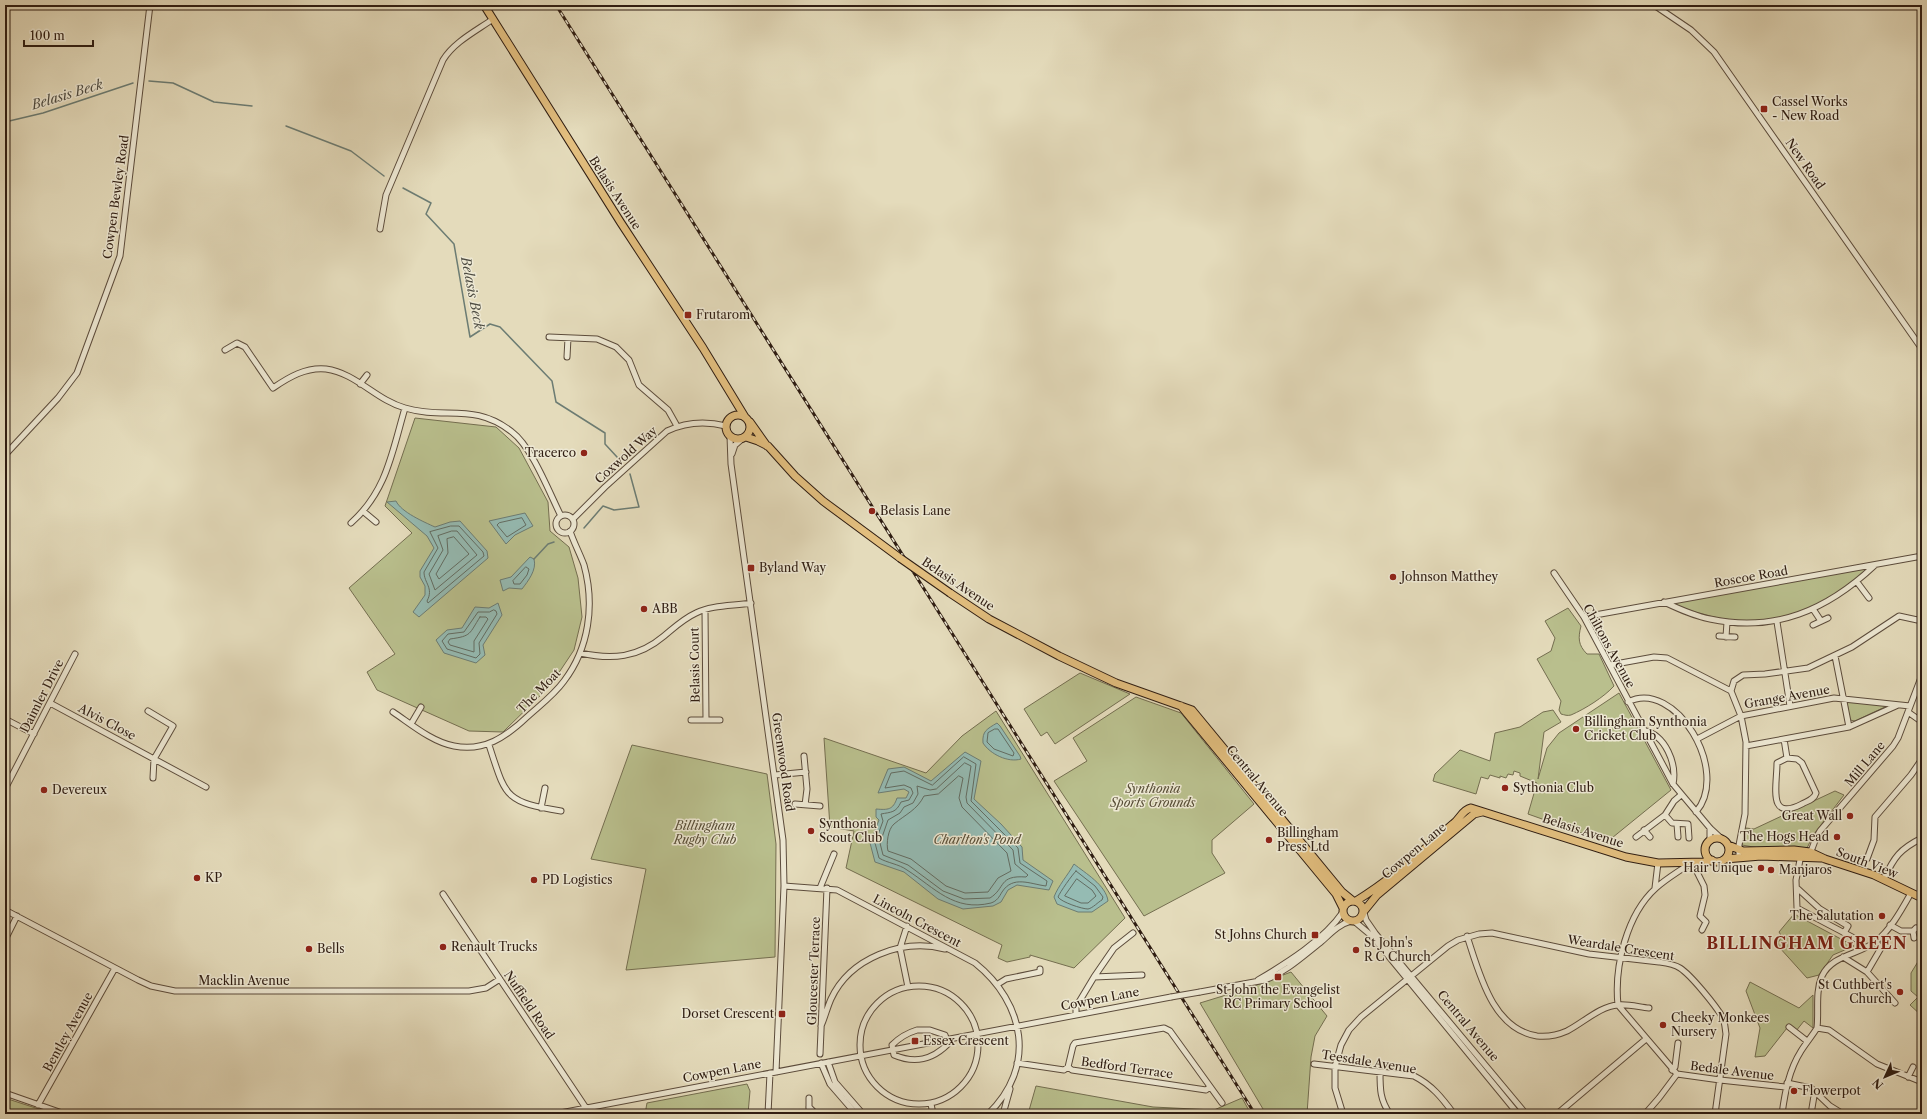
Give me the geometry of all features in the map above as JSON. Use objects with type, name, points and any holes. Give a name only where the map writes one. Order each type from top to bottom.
[{"type":"main road","name":"Belasis Avenue","points":[[484,5],[603,195],[684,317],[746,419],[795,476],[823,502],[900,558],[989,619],[1059,656],[1116,683],[1192,710]]},
{"type":"main road","name":"Belasis Avenue","points":[[728,422],[734,409],[730,392]]},
{"type":"main road","points":[[736,416],[746,419],[750,429],[744,438],[733,438],[730,436],[728,422],[736,416]]},
{"type":"main road","name":"Belasis Avenue","points":[[744,438],[758,441],[768,446]]},
{"type":"main road","name":"Central Avenue","points":[[1181,706],[1342,892],[1362,905],[1364,912]]},
{"type":"main road","name":"Central Avenue","points":[[1192,710],[1336,894],[1344,916],[1352,921]]},
{"type":"main road","name":"Belasis Avenue","points":[[1466,809],[1471,808],[1615,854],[1658,863],[1704,862],[1712,860],[1719,862],[1739,854],[1810,854],[1825,859]]},
{"type":"main road","name":"Cowpen Lane","points":[[1354,901],[1389,878],[1457,821],[1466,809]]},
{"type":"main road","name":"Cowpen Lane","points":[[1364,912],[1370,902],[1382,891],[1474,814],[1482,812]]},
{"type":"main road","points":[[1693,862],[1706,849],[1710,841],[1716,838],[1726,843],[1729,852],[1725,859]]},
{"type":"main road","name":"Belasis Avenue","points":[[1726,843],[1739,854]]},
{"type":"main road","points":[[1706,849],[1707,855],[1712,860]]},
{"type":"main road","name":"South View","points":[[1825,859],[1884,879],[1922,898]]},
{"type":"main road","points":[[1343,910],[1348,902],[1354,901]]},
{"type":"main road","points":[[1352,921],[1360,919],[1364,912]]},
{"type":"street","name":"Cowpen Bewley Road","points":[[5,455],[58,398],[77,373],[120,256],[150,5]]},
{"type":"street","name":"New Road","points":[[1654,5],[1686,26],[1714,52],[1922,349]]},
{"type":"street","points":[[380,229],[386,194],[443,60],[455,46],[493,19]]},
{"type":"street","points":[[549,337],[604,341],[622,351],[632,365],[639,385],[668,410],[677,426]]},
{"type":"street","points":[[567,357],[568,338]]},
{"type":"street","points":[[225,350],[237,343],[245,347],[273,388],[291,377],[309,369],[326,369],[342,373],[382,399],[405,408],[428,412],[470,413],[495,420],[514,433],[529,452],[561,516]]},
{"type":"street","points":[[360,384],[367,374]]},
{"type":"street","points":[[351,523],[364,512],[384,480],[405,408]]},
{"type":"street","name":"Coxwold Way","points":[[573,519],[661,436],[677,426],[693,423],[728,422]]},
{"type":"street","name":"Greenwood Road","points":[[730,436],[731,457],[783,840],[784,886],[776,1072]]},
{"type":"street","points":[[731,457],[735,446],[744,438]]},
{"type":"street","points":[[364,512],[376,522]]},
{"type":"street","points":[[561,516],[570,516],[573,519],[574,524],[570,532],[560,532],[557,528],[557,519],[561,516]]},
{"type":"street","name":"The Moat","points":[[393,712],[442,742],[453,746],[479,747],[489,744],[511,732],[556,690],[568,676],[580,653],[587,628],[590,600],[583,564],[570,532]]},
{"type":"street","name":"Roscoe Road","points":[[1584,617],[1922,556]]},
{"type":"street","points":[[1664,602],[1691,614],[1727,622],[1777,622],[1813,609],[1832,600],[1857,582],[1875,565]]},
{"type":"street","name":"Chiltons Avenue","points":[[1554,573],[1584,617],[1673,784],[1710,828],[1726,843]]},
{"type":"street","points":[[1857,582],[1869,598]]},
{"type":"street","points":[[1866,592],[1871,588]]},
{"type":"street","points":[[580,653],[609,658],[636,654],[658,642],[683,620],[705,610],[751,603]]},
{"type":"street","points":[[1813,609],[1821,621]]},
{"type":"street","name":"Belasis Court","points":[[705,610],[706,720]]},
{"type":"street","points":[[1739,854],[1745,814],[1746,746],[1740,716],[1731,691],[1734,681],[1743,675],[1808,668],[1836,656],[1878,631],[1899,616],[1922,621]]},
{"type":"street","points":[[1813,625],[1828,618]]},
{"type":"street","points":[[1726,637],[1727,622]]},
{"type":"street","points":[[1777,622],[1790,706]]},
{"type":"street","points":[[1719,636],[1735,637]]},
{"type":"street","name":"Daimler Drive","points":[[5,789],[75,654]]},
{"type":"street","points":[[1836,656],[1848,727]]},
{"type":"street","points":[[1610,665],[1654,657],[1667,658],[1731,691]]},
{"type":"street","name":"Mill Lane","points":[[1810,854],[1820,831],[1893,746],[1898,738],[1922,675]]},
{"type":"street","points":[[1628,702],[1640,698],[1648,698],[1662,704],[1681,717],[1697,739],[1703,753],[1706,772],[1705,792],[1702,802],[1696,812]]},
{"type":"street","name":"Grange Avenue","points":[[1697,739],[1740,716],[1790,706],[1843,698],[1910,706]]},
{"type":"street","name":"Alvis Close","points":[[50,703],[206,787]]},
{"type":"street","points":[[1746,746],[1848,727],[1898,705]]},
{"type":"street","points":[[411,724],[421,707]]},
{"type":"street","points":[[148,711],[173,726],[154,759],[153,778]]},
{"type":"street","points":[[1908,712],[1922,722]]},
{"type":"street","points":[[5,720],[34,734]]},
{"type":"street","name":"Belasis Court","points":[[691,720],[720,720]]},
{"type":"street","name":"Chiltons Avenue","points":[[1643,730],[1657,737],[1669,753],[1674,766],[1673,784]]},
{"type":"street","points":[[1784,739],[1787,758]]},
{"type":"street","points":[[489,744],[500,779],[510,794],[526,805],[561,811]]},
{"type":"street","points":[[804,756],[806,772],[805,805]]},
{"type":"street","points":[[1787,758],[1797,758],[1802,763],[1816,793],[1813,798],[1788,810],[1781,809],[1777,802],[1777,763],[1787,758]]},
{"type":"street","points":[[1862,861],[1866,859],[1874,840],[1875,818],[1911,775],[1922,759]]},
{"type":"street","points":[[775,775],[806,772]]},
{"type":"street","points":[[541,808],[545,788]]},
{"type":"street","points":[[1636,837],[1665,815],[1674,801],[1681,795]]},
{"type":"street","points":[[795,804],[820,806]]},
{"type":"street","points":[[1665,815],[1672,823],[1688,824],[1689,838]]},
{"type":"street","points":[[1677,824],[1678,838]]},
{"type":"street","points":[[1710,828],[1710,841]]},
{"type":"street","points":[[1644,830],[1650,837]]},
{"type":"street","points":[[1884,879],[1895,856],[1905,847],[1922,838]]},
{"type":"street","points":[[820,888],[834,853]]},
{"type":"street","points":[[1801,854],[1797,888],[1797,908],[1856,939]]},
{"type":"street","points":[[1618,1004],[1623,943],[1630,926],[1655,888],[1693,862],[1704,886],[1705,895],[1700,916],[1706,922],[1702,930]]},
{"type":"street","points":[[1655,888],[1658,863]]},
{"type":"street","name":"Lincoln Crescent","points":[[784,886],[827,888],[837,890],[954,951],[975,963],[989,974],[998,984],[1012,1008],[1017,1026],[1019,1048],[1017,1063],[1003,1114]]},
{"type":"street","name":"Gloucester Terrace","points":[[820,1054],[827,888]]},
{"type":"street","points":[[1797,888],[1820,909],[1848,926],[1844,933]]},
{"type":"street","points":[[1782,1114],[1787,1085],[1796,1058],[1817,1028],[1819,984],[1826,971],[1843,957],[1876,942],[1890,925],[1911,893]]},
{"type":"street","name":"Nuffield Road","points":[[442,894],[586,1108]]},
{"type":"street","name":"Macklin Avenue","points":[[5,910],[151,986],[187,991],[469,992],[486,988],[500,979]]},
{"type":"street","name":"Cowpen Lane","points":[[1303,953],[1334,924],[1343,910]]},
{"type":"street","name":"Central Avenue","points":[[1364,912],[1366,920],[1375,934],[1412,975],[1526,1114]]},
{"type":"street","points":[[5,940],[17,916]]},
{"type":"street","points":[[1830,925],[1834,917]]},
{"type":"street","name":"Cowpen Lane","points":[[555,1114],[1257,980],[1303,953],[1339,926],[1352,921]]},
{"type":"street","name":"Central Avenue","points":[[1352,921],[1372,936],[1518,1114]]},
{"type":"street","points":[[1890,925],[1901,931],[1915,930],[1914,938]]},
{"type":"street","points":[[906,926],[900,948],[908,987]]},
{"type":"street","points":[[1076,1015],[1076,1007],[1114,948],[1133,933]]},
{"type":"street","name":"Weardale Crescent","points":[[1343,1114],[1335,1088],[1335,1067],[1344,1038],[1356,1021],[1448,946],[1467,936],[1492,933],[1566,950],[1621,959],[1659,962],[1680,968],[1689,976],[1715,1006],[1725,1023],[1726,1034],[1716,1114]]},
{"type":"street","points":[[1467,936],[1486,991],[1500,1013],[1510,1023],[1522,1031],[1535,1035],[1554,1035],[1566,1032],[1600,1011],[1618,1004],[1649,1008]]},
{"type":"street","points":[[1867,972],[1880,948],[1876,942]]},
{"type":"street","points":[[822,1026],[831,999],[851,973],[865,962],[882,953],[900,948],[935,946],[954,951]]},
{"type":"street","points":[[1843,957],[1867,972],[1895,1003]]},
{"type":"street","name":"Bentley Avenue","points":[[38,1105],[115,968]]},
{"type":"street","points":[[998,984],[1006,979],[1040,972],[1040,969]]},
{"type":"street","points":[[1094,977],[1142,975]]},
{"type":"street","points":[[931,986],[954,996],[964,1004],[977,1033],[979,1052],[970,1076],[965,1084],[951,1096],[931,1104],[909,1104],[889,1096],[868,1077],[861,1056],[860,1038],[870,1012],[877,1003],[889,994],[908,987],[931,986]]},
{"type":"street","points":[[822,996],[831,999]]},
{"type":"street","name":"Bedale Avenue","points":[[1618,1004],[1675,1072],[1720,1080],[1811,1088],[1817,1093]]},
{"type":"street","points":[[1445,1025],[1449,1021]]},
{"type":"street","points":[[1789,1027],[1807,1041]]},
{"type":"street","points":[[1068,1067],[1075,1043],[1164,1028],[1170,1031],[1222,1103]]},
{"type":"street","points":[[1817,1028],[1829,1030],[1877,1064],[1922,1082]]},
{"type":"street","points":[[917,1030],[939,1032],[945,1035],[947,1039],[948,1044],[941,1051],[927,1059],[904,1059],[894,1055],[892,1050],[892,1045],[897,1040],[905,1034],[917,1030]]},
{"type":"street","points":[[1557,1114],[1646,1039]]},
{"type":"street","points":[[1645,1114],[1659,1098],[1675,1072],[1678,1043]]},
{"type":"street","points":[[828,1062],[835,1082],[863,1114]]},
{"type":"street","points":[[821,1063],[830,1084],[856,1114]]},
{"type":"street","name":"Bedford Terrace","points":[[1017,1063],[1064,1070],[1068,1067],[1072,1070],[1206,1090],[1210,1087]]},
{"type":"street","name":"Teesdale Avenue","points":[[1314,1064],[1414,1076],[1426,1083],[1439,1094],[1454,1114]]},
{"type":"street","points":[[1908,1077],[1913,1067]]},
{"type":"street","points":[[1380,1072],[1380,1092],[1382,1101],[1390,1114]]},
{"type":"street","points":[[768,1114],[770,1073]]},
{"type":"street","points":[[1488,1077],[1492,1073]]},
{"type":"street","points":[[988,1114],[1000,1100],[1013,1078]]},
{"type":"street","points":[[5,1093],[65,1114]]},
{"type":"street","points":[[1811,1114],[1814,1096],[1817,1093],[1830,1106],[1843,1114]]},
{"type":"street","points":[[809,1098],[809,1114]]},
{"type":"street","points":[[931,1104],[932,1114]]},
{"type":"street","points":[[809,1107],[816,1114]]},
{"type":"green space","points":[[415,418],[496,427],[519,448],[548,502],[550,531],[569,547],[578,578],[582,617],[574,650],[550,686],[503,732],[469,731],[377,690],[367,672],[395,654],[349,588],[412,533],[385,506]]},
{"type":"green space","points":[[1868,568],[1846,586],[1823,601],[1800,612],[1776,618],[1751,621],[1725,619],[1699,613],[1672,603]]},
{"type":"green space","points":[[1568,608],[1581,626],[1579,638],[1582,648],[1587,654],[1599,654],[1614,686],[1594,702],[1571,715],[1561,714],[1559,710],[1561,701],[1537,659],[1551,651],[1555,638],[1545,621]]},
{"type":"green space","points":[[1080,673],[1130,694],[1055,744],[1047,732],[1041,736],[1024,709]]},
{"type":"green space","points":[[1619,693],[1671,790],[1607,842],[1528,814],[1537,783],[1520,776],[1520,773],[1514,771],[1513,775],[1508,774],[1506,778],[1490,775],[1488,779],[1481,777],[1476,794],[1433,781],[1435,774],[1460,750],[1490,761],[1495,733],[1520,727],[1543,712],[1553,710],[1561,722],[1544,732],[1538,779],[1547,748],[1559,733]]},
{"type":"green space","name":"Synthonia Sports Grounds","points":[[1136,697],[1181,713],[1254,804],[1212,840],[1212,853],[1225,873],[1144,916],[1054,781],[1087,761],[1073,738]]},
{"type":"green space","points":[[1851,701],[1887,706],[1855,721],[1850,720],[1847,703]]},
{"type":"green space","name":"Charlton's Pond","points":[[996,711],[1125,918],[1074,968],[1030,955],[1030,957],[1007,962],[998,958],[1002,945],[846,868],[854,831],[830,827],[824,738],[926,773],[962,736]]},
{"type":"green space","name":"Billingham Rugby Club","points":[[632,745],[767,774],[776,844],[775,957],[626,970],[646,869],[591,859]]},
{"type":"green space","points":[[1835,791],[1844,795],[1814,834],[1807,848],[1759,848],[1742,845],[1746,828],[1754,829]]},
{"type":"green space","name":"BILLINGHAM GREEN","points":[[1794,914],[1854,946],[1833,955],[1819,975],[1807,978],[1779,947],[1778,942],[1782,937],[1779,932]]},
{"type":"green space","points":[[1922,955],[1922,1016],[1910,1005],[1918,997],[1911,991],[1911,973]]},
{"type":"green space","points":[[1291,972],[1327,1016],[1315,1036],[1311,1057],[1307,1114],[1266,1114],[1200,1003],[1249,988]]},
{"type":"green space","points":[[1750,982],[1799,1008],[1813,995],[1813,1028],[1804,1021],[1796,1031],[1787,1028],[1765,1056],[1755,1057],[1760,1028],[1746,991]]},
{"type":"green space","points":[[747,1084],[750,1091],[748,1114],[645,1114],[647,1103]]},
{"type":"green space","points":[[1036,1086],[1153,1107],[1214,1110],[1242,1098],[1251,1114],[1028,1114]]},
{"type":"green space","points":[[5,1098],[54,1114],[5,1114]]},
{"type":"water","points":[[396,501],[408,513],[435,527],[450,522],[460,521],[487,551],[488,558],[419,617],[413,612],[425,595],[425,586],[420,577],[420,571],[434,548],[427,536],[387,502]]},
{"type":"water","points":[[525,513],[533,526],[515,535],[506,544],[489,521]]},
{"type":"water","points":[[530,557],[534,559],[534,567],[522,589],[509,588],[503,591],[500,580],[511,577]]},
{"type":"water","points":[[498,603],[502,615],[483,645],[485,655],[476,663],[444,653],[436,640],[447,630],[462,628],[475,607],[489,608]]},
{"type":"water","points":[[997,723],[1021,759],[1011,760],[1000,757],[990,751],[983,743],[984,733]]},
{"type":"water","name":"Charlton's Pond","points":[[965,752],[981,761],[974,799],[1001,824],[1022,847],[1023,860],[1053,881],[1049,890],[1017,885],[1008,890],[1001,902],[993,906],[963,909],[938,899],[904,872],[875,862],[870,843],[879,820],[876,817],[876,809],[892,807],[897,798],[906,798],[909,792],[904,789],[878,793],[888,769],[904,767],[931,781]]},
{"type":"water","points":[[1074,864],[1094,880],[1106,895],[1108,901],[1092,912],[1078,912],[1057,904],[1054,897]]},
{"type":"waterway","name":"Belasis Beck","points":[[149,81],[173,83],[214,102],[252,106]]},
{"type":"waterway","name":"Belasis Beck","points":[[5,122],[43,113],[133,83]]},
{"type":"waterway","name":"Belasis Beck","points":[[286,126],[351,151],[384,176]]},
{"type":"waterway","name":"Belasis Beck","points":[[403,188],[431,203],[426,214],[454,244],[470,337],[490,324],[500,327],[552,381],[556,402],[605,433],[605,444],[617,457]]},
{"type":"waterway","name":"Belasis Beck","points":[[584,528],[603,506],[614,510],[639,507],[630,474]]},
{"type":"waterway","name":"Belasis Beck","points":[[534,559],[548,544],[554,542]]},
{"type":"railway","points":[[556,5],[1255,1114]]},
{"type":"place","name":"Cassel Works - New Road","points":[[1764,109]]},
{"type":"place","name":"Frutarom","points":[[688,315]]},
{"type":"place","name":"Tracerco","points":[[584,453]]},
{"type":"place","name":"Belasis Lane","points":[[872,511]]},
{"type":"place","name":"Byland Way","points":[[751,568]]},
{"type":"place","name":"Johnson Matthey","points":[[1393,577]]},
{"type":"place","name":"ABB","points":[[644,609]]},
{"type":"place","name":"Billingham Synthonia Cricket Club","points":[[1576,729]]},
{"type":"place","name":"Sythonia Club","points":[[1505,788]]},
{"type":"place","name":"Devereux","points":[[44,790]]},
{"type":"place","name":"Great Wall","points":[[1850,816]]},
{"type":"place","name":"Synthonia Scout Club","points":[[811,831]]},
{"type":"place","name":"The Hogs Head","points":[[1837,837]]},
{"type":"place","name":"Billingham Press Ltd","points":[[1269,840]]},
{"type":"place","name":"Hair Unique","points":[[1761,868]]},
{"type":"place","name":"Manjaros","points":[[1771,870]]},
{"type":"place","name":"KP","points":[[197,878]]},
{"type":"place","name":"PD Logistics","points":[[534,880]]},
{"type":"place","name":"The Salutation","points":[[1882,916]]},
{"type":"place","name":"St Johns Church","points":[[1315,935]]},
{"type":"place","name":"Renault Trucks","points":[[443,947]]},
{"type":"place","name":"Bells","points":[[309,949]]},
{"type":"place","name":"St John's R C Church","points":[[1356,950]]},
{"type":"place","name":"St John the Evangelist RC Primary School","points":[[1278,977]]},
{"type":"place","name":"St Cuthbert's Church","points":[[1900,992]]},
{"type":"place","name":"Dorset Crescent","points":[[782,1014]]},
{"type":"place","name":"Cheeky Monkees Nursery","points":[[1663,1025]]},
{"type":"place","name":"Essex Crescent","points":[[915,1041]]},
{"type":"place","name":"Flowerpot","points":[[1794,1091]]},
{"type":"district","name":"BILLINGHAM GREEN","points":[[1807,943]]}]
